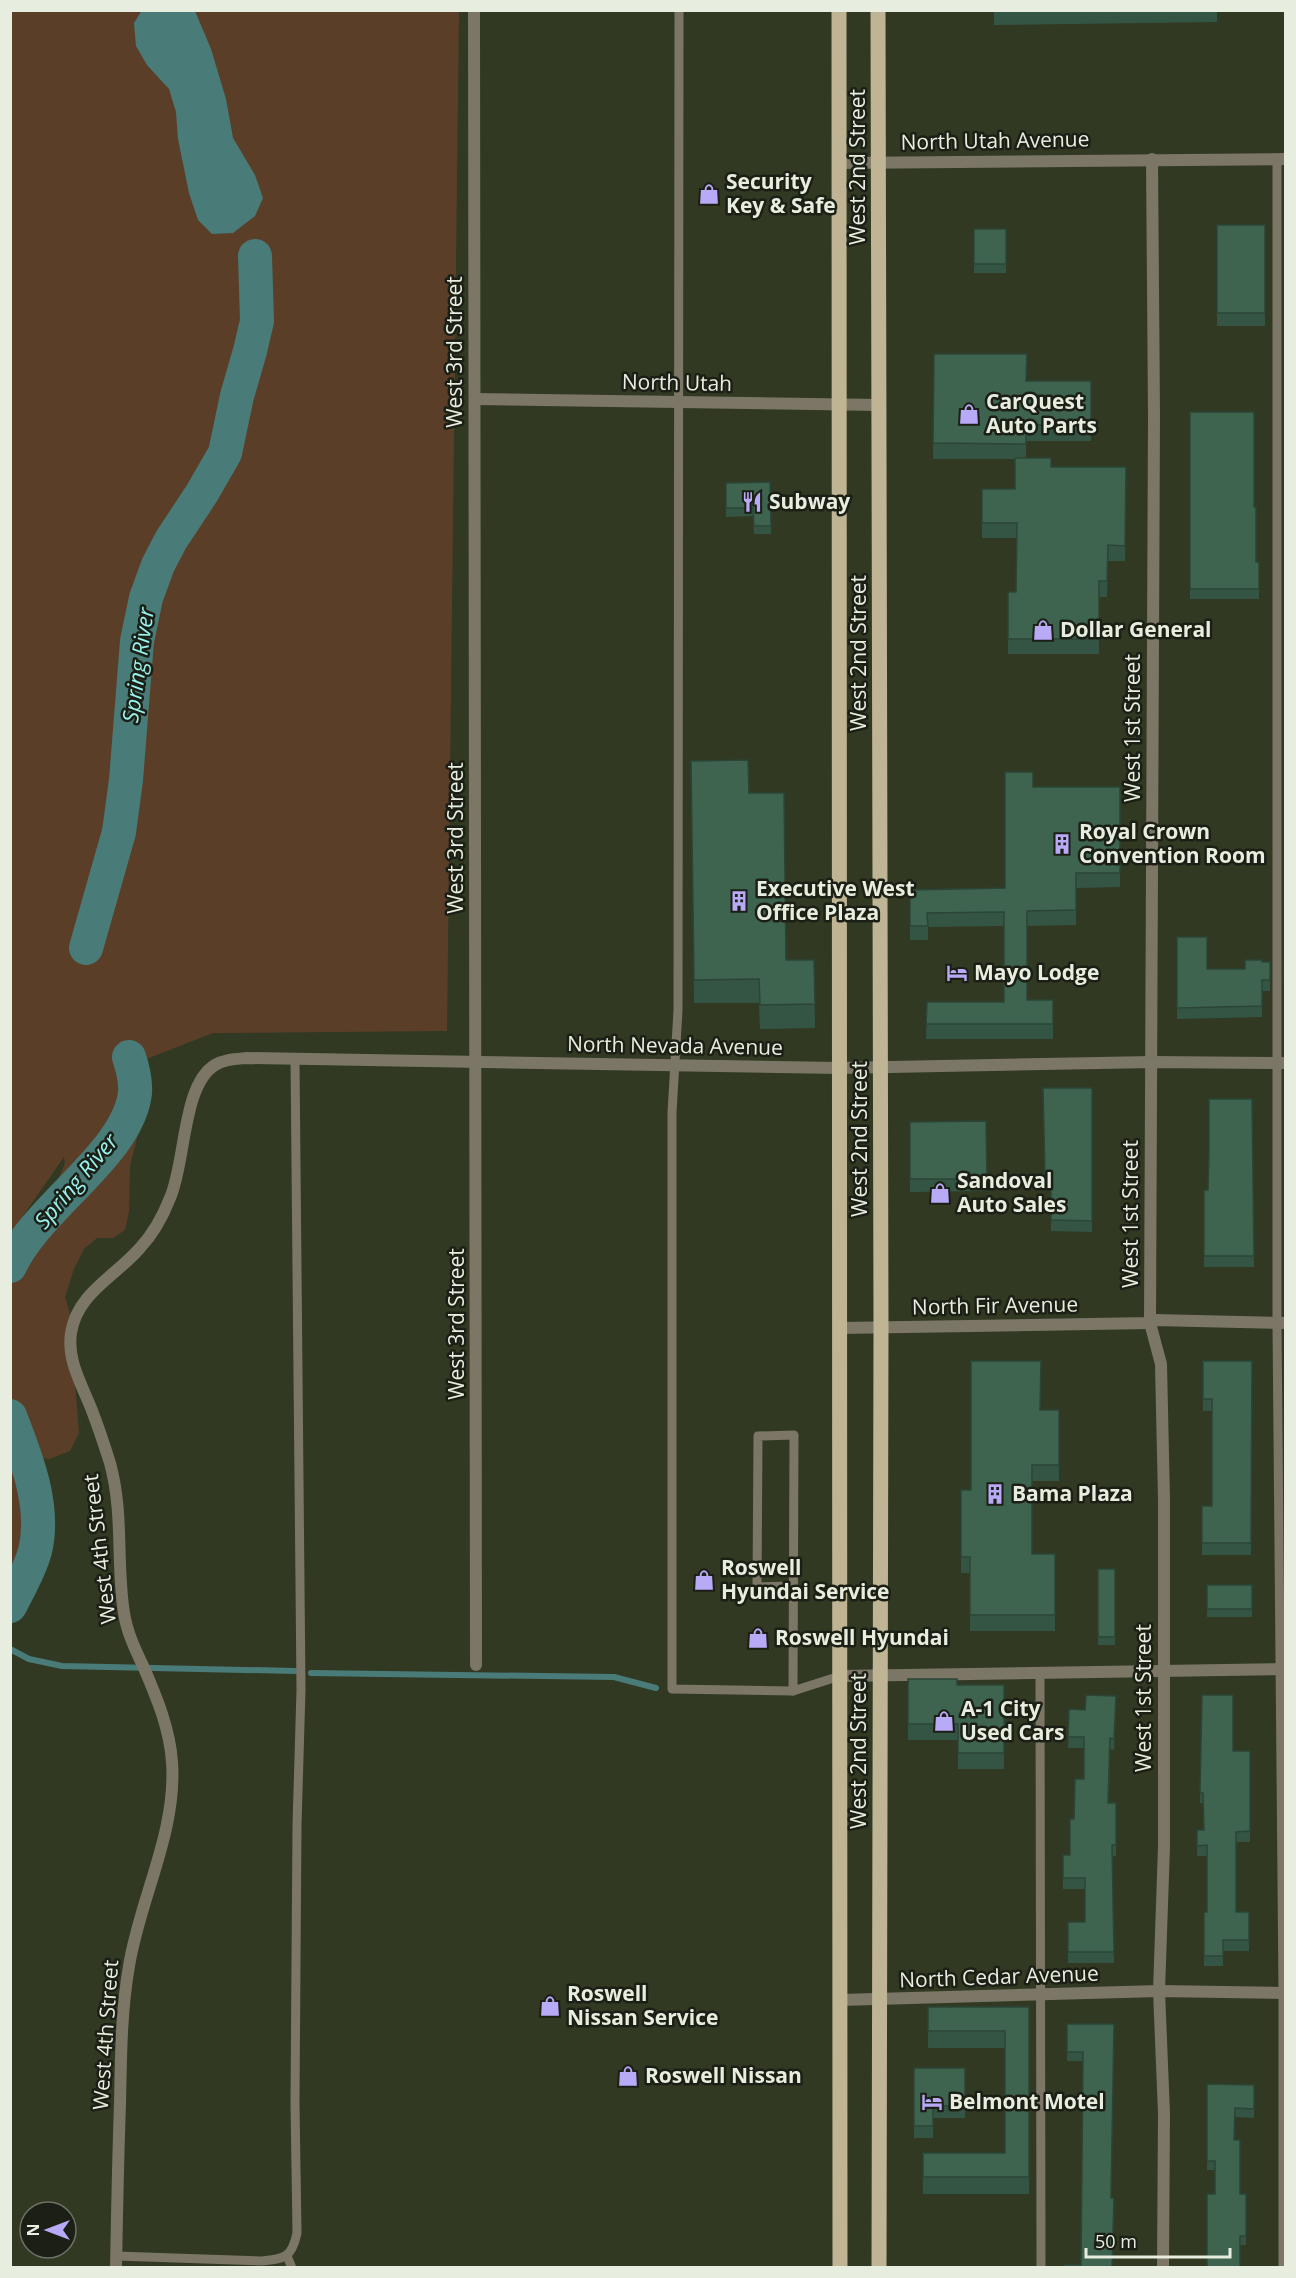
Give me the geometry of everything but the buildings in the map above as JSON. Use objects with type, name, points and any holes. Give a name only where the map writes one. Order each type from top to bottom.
[{"type":"main road","name":"West 2nd Street","points":[[839,10],[840,2268]]},
{"type":"main road","name":"West 2nd Street","points":[[878,10],[881,1068],[879,2268]]},
{"type":"street","name":"West 3rd Street","points":[[474,10],[476,1665]]},
{"type":"street","name":"West 1st Street","points":[[1152,159],[1154,415],[1150,1323],[1161,1364],[1164,1499],[1164,1847],[1159,1991],[1164,2113],[1163,2268]]},
{"type":"street","name":"North Utah Avenue","points":[[839,163],[1281,159]]},
{"type":"street","name":"North Utah","points":[[475,399],[879,405]]},
{"type":"street","name":"North Nevada Avenue","points":[[203,1076],[213,1066],[232,1059],[839,1068],[1152,1062],[1281,1063]]},
{"type":"street","name":"West 4th Street","points":[[116,2262],[121,2050],[125,1990],[141,1914],[165,1833],[173,1786],[173,1767],[160,1708],[127,1624],[122,1597],[120,1534],[114,1479],[103,1441],[73,1364],[70,1342],[74,1320],[85,1300],[93,1290],[140,1249],[163,1214],[173,1193],[194,1094],[203,1076]]},
{"type":"street","name":"North Fir Avenue","points":[[840,1328],[1150,1323],[1154,1320],[1281,1323]]},
{"type":"street","points":[[840,1676],[1282,1669]]},
{"type":"street","name":"North Cedar Avenue","points":[[840,2000],[1159,1991],[1284,1993]]},
{"type":"lane","points":[[679,10],[678,1010],[672,1113],[672,1689],[793,1691],[840,1676]]},
{"type":"lane","points":[[1281,159],[1281,1323],[1284,1993],[1282,2268]]},
{"type":"lane","points":[[116,2262],[279,2259],[287,2256],[294,2245],[298,2222],[294,2103],[301,1690],[295,1059]]},
{"type":"lane","points":[[792,1586],[758,1587],[758,1436],[794,1435],[793,1691]]},
{"type":"lane","points":[[1040,1673],[1041,2268]]},
{"type":"lane","points":[[287,2256],[292,2268]]},
{"type":"shaded area","points":[[11,11],[459,11],[447,1031],[213,1033],[144,1060],[121,1087],[123,1109],[134,1124],[137,1138],[130,1166],[129,1212],[125,1230],[113,1238],[97,1238],[84,1249],[74,1269],[65,1297],[75,1332],[75,1383],[79,1433],[70,1451],[49,1459],[36,1457],[22,1426],[11,1409],[11,1236],[37,1215],[56,1184],[65,1163],[64,1157],[11,1233]]},
{"type":"shaded area","points":[[10,1470],[25,1482],[36,1498],[42,1518],[44,1539],[42,1560],[36,1579],[25,1596],[11,1608]]},
{"type":"water","points":[[142,10],[195,11],[211,49],[226,99],[233,138],[255,175],[263,198],[255,216],[233,233],[212,234],[198,220],[189,193],[178,139],[176,112],[169,89],[147,65],[136,46],[134,23]]},
{"type":"waterway","name":"Spring River","points":[[86,948],[119,832],[126,780],[137,641],[146,598],[158,565],[171,540],[225,453],[257,321],[255,256]]},
{"type":"waterway","name":"Spring River","points":[[10,1266],[23,1244],[99,1159],[129,1116],[135,1093],[134,1075],[129,1057]]},
{"type":"waterway","name":"Spring River","points":[[10,1416],[33,1482],[38,1517],[38,1534],[33,1558],[10,1606]]},
{"type":"waterway","points":[[10,1649],[29,1659],[62,1666],[295,1671]]},
{"type":"waterway","points":[[311,1673],[614,1677],[656,1688]]},
{"type":"place","name":"Security Key & Safe","points":[[709,194]]},
{"type":"place","name":"CarQuest Auto Parts","points":[[969,414]]},
{"type":"place","name":"Subway","points":[[752,502]]},
{"type":"place","name":"Dollar General","points":[[1043,630]]},
{"type":"place","name":"Royal Crown Convention Room","points":[[1062,844]]},
{"type":"place","name":"Executive West Office Plaza","points":[[739,901]]},
{"type":"place","name":"Mayo Lodge","points":[[957,973]]},
{"type":"place","name":"Sandoval Auto Sales","points":[[940,1193]]},
{"type":"place","name":"Bama Plaza","points":[[995,1494]]},
{"type":"place","name":"Roswell Hyundai Service","points":[[704,1580]]},
{"type":"place","name":"Roswell Hyundai","points":[[758,1638]]},
{"type":"place","name":"A-1 City Used Cars","points":[[944,1721]]},
{"type":"place","name":"Roswell Nissan Service","points":[[550,2006]]},
{"type":"place","name":"Roswell Nissan","points":[[628,2076]]},
{"type":"place","name":"Belmont Motel","points":[[932,2102]]}]
